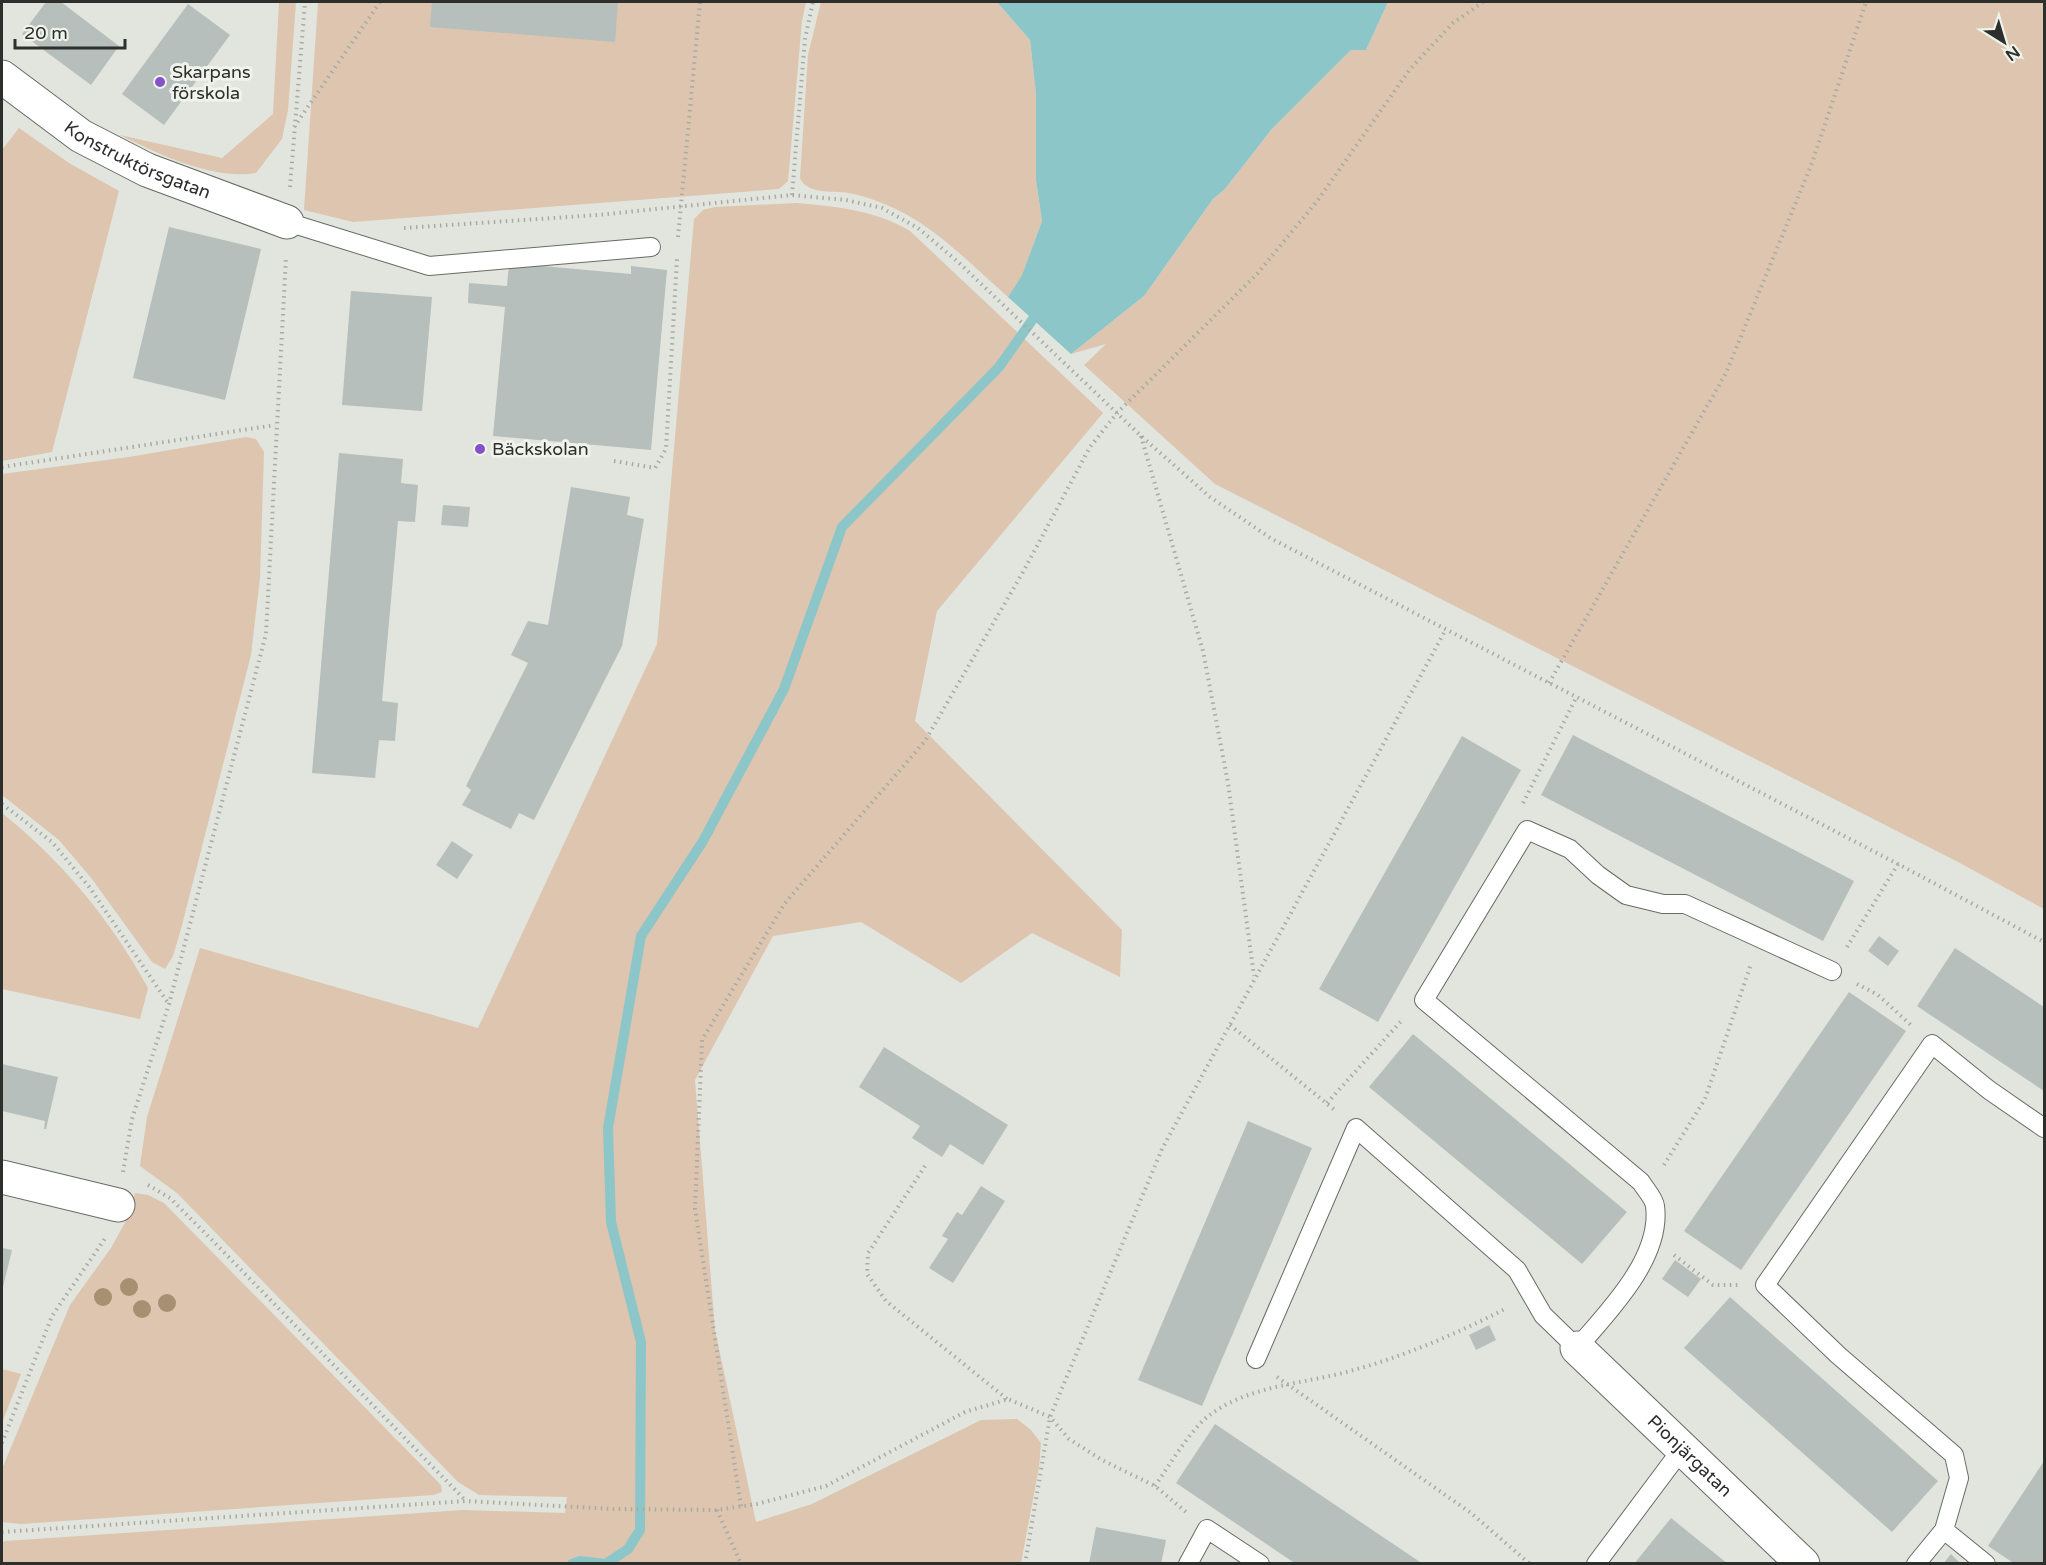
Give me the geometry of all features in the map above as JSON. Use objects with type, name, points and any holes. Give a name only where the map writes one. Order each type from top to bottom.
[{"type":"street","name":"Konstruktörsgatan","points":[[2,77],[81,136],[147,170],[287,222]]},
{"type":"street","points":[[2,1177],[118,1205]]},
{"type":"street","name":"Pionjärgatan","points":[[1576,1348],[1803,1563]]},
{"type":"lane","points":[[287,222],[429,266],[651,247]]},
{"type":"lane","points":[[1256,1359],[1356,1128],[1517,1270],[1543,1315],[1576,1348],[1627,1291],[1652,1239],[1655,1204],[1641,1182],[1424,1000],[1527,830],[1570,849],[1598,875],[1626,895],[1663,903],[1685,904],[1832,971]]},
{"type":"lane","points":[[1916,1563],[1944,1530],[1959,1478],[1954,1455],[1838,1355],[1765,1285],[1932,1044],[1989,1090],[2044,1128]]},
{"type":"lane","points":[[1596,1563],[1682,1449]]},
{"type":"lane","points":[[1188,1563],[1207,1529],[1260,1563]]},
{"type":"lane","points":[[1944,1530],[1986,1563]]},
{"type":"path","points":[[2,1443],[52,1316],[97,1253],[108,1233],[118,1205],[132,1119],[169,1004],[266,634],[287,222],[305,2]]},
{"type":"path","points":[[294,128],[380,2]]},
{"type":"path","points":[[792,195],[805,39],[813,2]]},
{"type":"path","points":[[741,1506],[695,1209],[702,1040],[785,903],[925,741],[1023,572],[1090,447],[1117,413],[1257,274],[1318,200],[1410,69],[1453,23],[1483,2]]},
{"type":"path","points":[[1549,683],[1726,373],[1812,163],[1866,2]]},
{"type":"path","points":[[399,228],[597,215],[792,195],[846,200],[882,208],[918,228],[957,261],[1140,435],[1210,497],[1272,539],[1445,631],[1577,696],[2044,942]]},
{"type":"path","points":[[2,467],[275,425]]},
{"type":"path","points":[[1140,435],[1203,651],[1228,783],[1254,978]]},
{"type":"path","points":[[1025,1563],[1050,1417],[1162,1149],[1445,631]]},
{"type":"path","points":[[1527,830],[1514,823],[1577,696]]},
{"type":"path","points":[[2,804],[52,842],[90,888],[169,1004]]},
{"type":"path","points":[[1898,864],[1832,971],[1878,995],[1932,1044]]},
{"type":"path","points":[[1646,1190],[1705,1099],[1733,1023],[1759,938]]},
{"type":"path","points":[[1327,1103],[1388,1033],[1424,1000]]},
{"type":"path","points":[[1230,1025],[1356,1128]]},
{"type":"path","points":[[925,1166],[868,1253],[867,1274],[886,1301],[1008,1399],[1050,1417],[1070,1438],[1102,1460],[1155,1486],[1207,1529]]},
{"type":"path","points":[[123,1171],[133,1176]]},
{"type":"path","points":[[142,1182],[170,1198],[200,1227],[466,1501]]},
{"type":"path","points":[[1652,1239],[1713,1285],[1765,1285]]},
{"type":"path","points":[[1155,1486],[1210,1414],[1242,1398],[1285,1384],[1350,1371],[1407,1352],[1490,1316],[1531,1294]]},
{"type":"path","points":[[1256,1359],[1285,1384],[1471,1513],[1530,1563]]},
{"type":"path","points":[[2,1532],[466,1501],[613,1509],[717,1510],[826,1486],[965,1412],[1008,1399]]},
{"type":"path","points":[[717,1510],[741,1563]]},
{"type":"shaded area","points":[[279,2],[296,2],[288,110],[282,139],[256,173],[222,173],[186,164],[120,135],[222,158],[273,114]]},
{"type":"shaded area","points":[[318,2],[806,2],[802,21],[788,181],[779,189],[353,222],[304,210]]},
{"type":"shaded area","points":[[821,2],[997,2],[1030,40],[1036,94],[1036,180],[1042,221],[1022,275],[1008,297],[955,249],[900,211],[854,194],[816,190],[804,184],[800,178],[808,55]]},
{"type":"shaded area","points":[[1388,2],[2044,2],[2044,909],[1958,862],[1215,484],[1084,365],[1106,344],[1071,354],[1144,296],[1213,199],[1225,189],[1271,130],[1351,50],[1366,50]]},
{"type":"shaded area","points":[[19,128],[69,163],[119,191],[52,452],[2,461],[2,150]]},
{"type":"shaded area","points":[[797,203],[870,214],[910,231],[1103,413],[937,611],[915,721],[1122,930],[1120,977],[1032,933],[961,983],[861,922],[773,936],[695,1080],[715,1330],[756,1522],[812,1504],[981,1420],[1017,1419],[1031,1430],[1041,1443],[1039,1467],[1021,1563],[2,1563],[2,1542],[6,1541],[463,1510],[565,1513],[567,1497],[479,1495],[458,1482],[177,1193],[140,1166],[147,1117],[200,948],[478,1028],[657,644],[694,219],[703,210],[715,207]]},
{"type":"shaded area","points":[[246,437],[256,439],[264,452],[260,578],[251,655],[181,929],[173,956],[165,969],[152,962],[92,879],[59,840],[2,795],[2,474],[129,457]]},
{"type":"shaded area","points":[[2,813],[65,872],[84,893],[118,939],[148,988],[140,1019],[2,989]]},
{"type":"shaded area","points":[[135,1193],[148,1195],[164,1203],[441,1485],[442,1492],[433,1495],[21,1524],[2,1522],[2,1469],[70,1305],[111,1248],[126,1221]]},
{"type":"shaded area","points":[[2,1369],[21,1374],[2,1423]]},
{"type":"water","points":[[997,2],[1388,2],[1366,50],[1351,50],[1271,130],[1225,189],[1213,199],[1144,296],[1071,354],[1008,297],[1022,275],[1042,221],[1036,180],[1036,94],[1030,40]]},
{"type":"building","points":[[46,2],[61,2],[119,46],[91,85],[22,34]]},
{"type":"building","points":[[432,2],[618,2],[615,42],[430,27]]},
{"type":"building","points":[[188,4],[230,35],[164,125],[122,94]]},
{"type":"building","points":[[169,227],[261,249],[225,400],[133,378]]},
{"type":"building","points":[[509,263],[631,274],[631,266],[667,270],[651,450],[493,436],[505,307],[468,303],[469,283],[507,286]]},
{"type":"building","points":[[351,291],[432,297],[422,411],[342,405]]},
{"type":"building","points":[[339,453],[403,459],[401,483],[418,485],[415,522],[398,521],[382,701],[398,703],[395,741],[379,740],[375,778],[312,773]]},
{"type":"building","points":[[571,487],[630,497],[627,515],[644,519],[622,646],[534,820],[519,813],[511,829],[462,805],[471,790],[466,786],[528,663],[511,655],[528,621],[548,625]]},
{"type":"building","points":[[443,505],[470,507],[468,527],[441,525]]},
{"type":"building","points":[[1573,735],[1854,881],[1823,941],[1541,795]]},
{"type":"building","points":[[1462,736],[1521,770],[1378,1022],[1319,989]]},
{"type":"building","points":[[452,841],[473,855],[457,879],[436,865]]},
{"type":"building","points":[[1879,936],[1899,951],[1888,966],[1868,951]]},
{"type":"building","points":[[1955,948],[2044,1007],[2044,1091],[1917,1006]]},
{"type":"building","points":[[1849,992],[1906,1031],[1741,1270],[1684,1231]]},
{"type":"building","points":[[1413,1034],[1627,1212],[1582,1264],[1369,1087]]},
{"type":"building","points":[[884,1047],[1008,1125],[983,1165],[950,1144],[942,1157],[912,1138],[920,1126],[859,1087]]},
{"type":"building","points":[[2,1064],[58,1077],[46,1129],[44,1129],[45,1121],[2,1111]]},
{"type":"building","points":[[1248,1121],[1312,1148],[1202,1406],[1138,1380]]},
{"type":"building","points":[[981,1186],[1005,1201],[953,1283],[929,1268],[948,1239],[942,1236],[957,1212],[962,1215]]},
{"type":"building","points":[[2,1248],[12,1250],[2,1291]]},
{"type":"building","points":[[1675,1260],[1701,1279],[1688,1297],[1662,1279]]},
{"type":"building","points":[[1730,1297],[1938,1481],[1892,1532],[1684,1348]]},
{"type":"building","points":[[1489,1325],[1496,1340],[1476,1350],[1469,1335]]},
{"type":"building","points":[[1215,1424],[1423,1564],[1296,1564],[1176,1483]]},
{"type":"building","points":[[2044,1461],[2044,1564],[2015,1564],[1988,1546]]},
{"type":"building","points":[[1671,1518],[1728,1564],[1634,1564]]},
{"type":"building","points":[[1096,1527],[1166,1540],[1161,1564],[1089,1564]]},
{"type":"building","points":[[1951,1554],[1961,1564],[1943,1564]]},
{"type":"waterway","points":[[606,1564],[628,1549],[640,1530],[641,1342],[611,1222],[608,1128],[641,936],[703,841],[784,689],[842,527],[999,367],[1040,309]]},
{"type":"waterway","points":[[572,1564],[580,1561],[605,1564]]},
{"type":"place","name":"Skarpans förskola","points":[[160,82]]},
{"type":"place","name":"Bäckskolan","points":[[480,449]]}]
